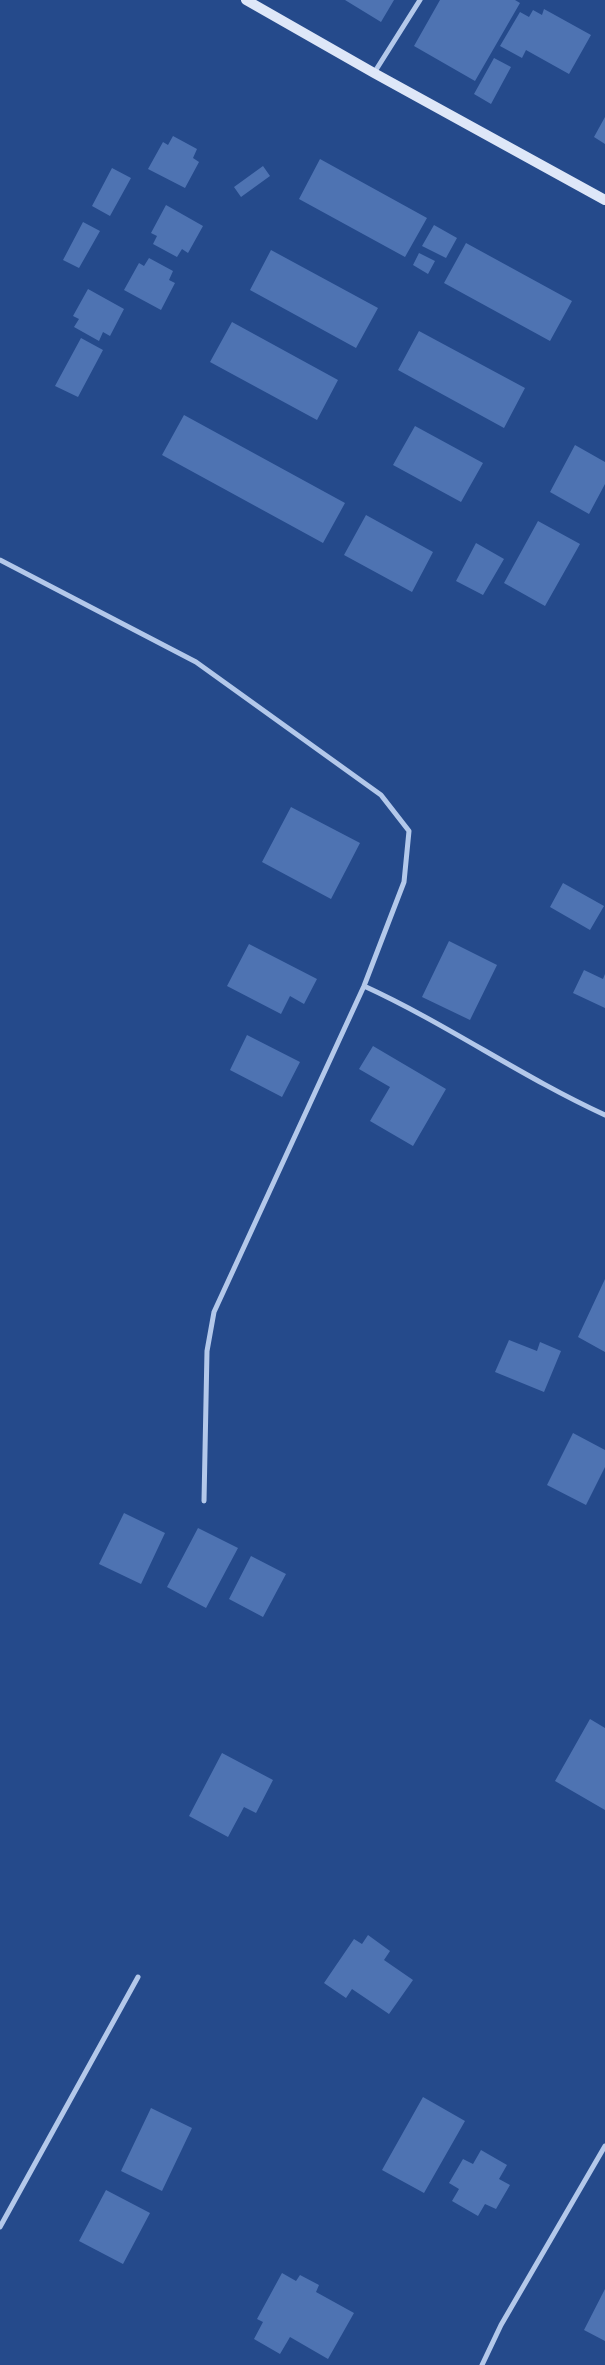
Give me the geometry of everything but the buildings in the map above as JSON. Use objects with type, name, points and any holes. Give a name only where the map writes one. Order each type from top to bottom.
[{"type":"street","points":[[246,0],[605,200]]},
{"type":"street","points":[[374,73],[420,0]]},
{"type":"street","points":[[0,560],[196,662],[382,795],[409,831],[404,882],[364,986],[214,1312],[206,1361],[204,1500]]},
{"type":"street","points":[[364,986],[402,1003],[563,1096],[605,1115]]},
{"type":"street","points":[[0,2227],[138,1977]]},
{"type":"street","points":[[482,2365],[506,2317],[605,2146]]}]
